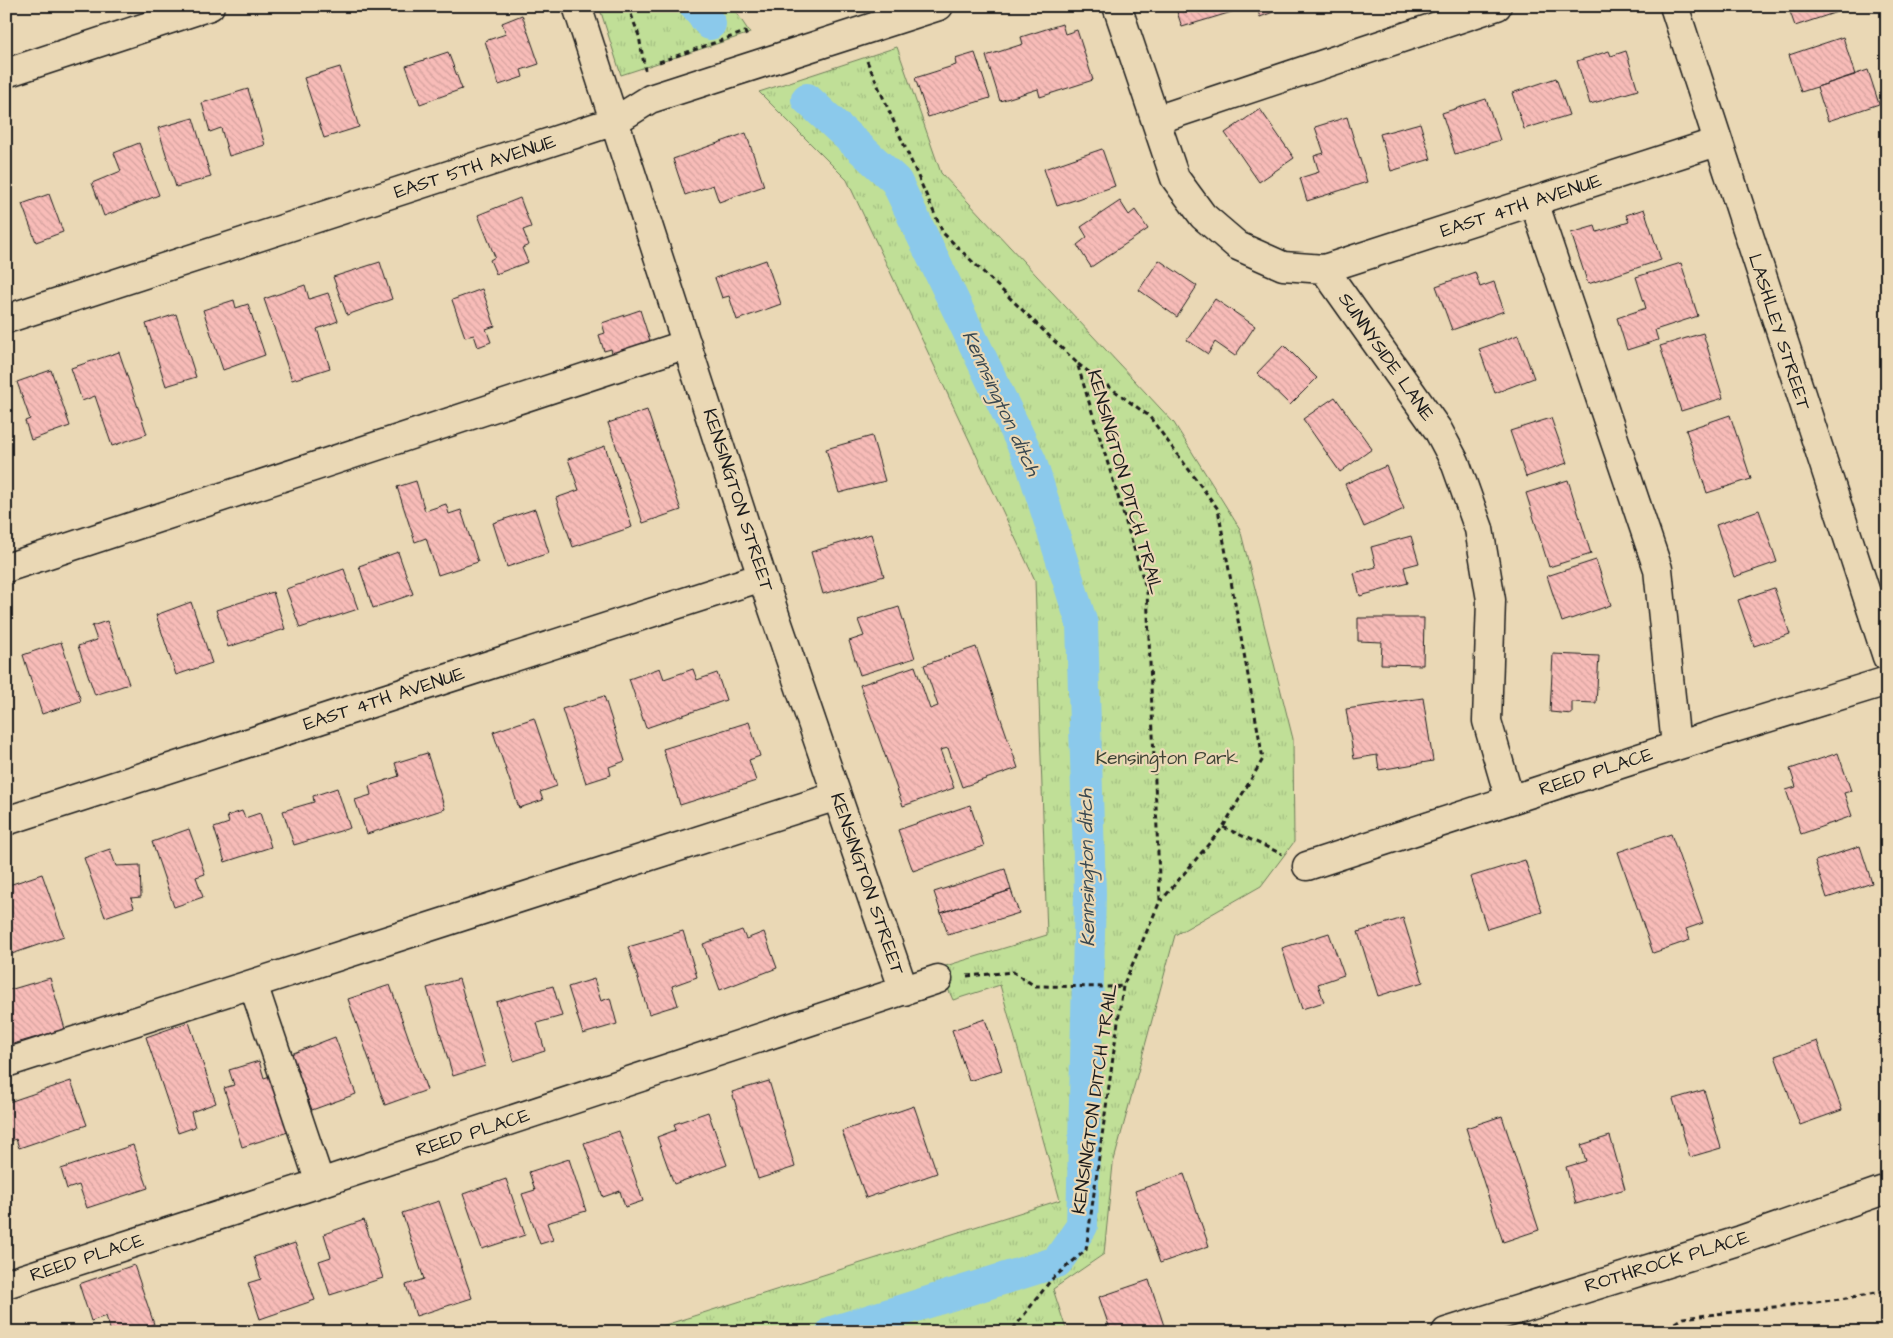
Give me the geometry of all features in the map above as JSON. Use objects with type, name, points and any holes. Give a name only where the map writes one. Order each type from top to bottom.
[{"type":"street","points":[[6,72],[210,6]]},
{"type":"street","name":"KENSINGTON STREET","points":[[577,6],[762,577],[904,991]]},
{"type":"street","name":"EAST 5TH AVENUE","points":[[6,319],[615,121],[650,99],[939,6]]},
{"type":"street","points":[[1118,6],[1175,178],[1203,216],[1238,246],[1283,266],[1324,269]]},
{"type":"street","points":[[1156,120],[1497,6]]},
{"type":"street","name":"LASHLEY STREET","points":[[1674,6],[1887,656]]},
{"type":"street","name":"EAST 4TH AVENUE","points":[[1324,269],[1717,142]]},
{"type":"street","points":[[1534,202],[1658,569],[1676,746]]},
{"type":"street","name":"SUNNYSIDE LANE","points":[[1324,269],[1438,430],[1455,462],[1479,529],[1491,600],[1487,720],[1510,800]]},
{"type":"street","points":[[6,568],[687,344]]},
{"type":"street","name":"EAST 4TH AVENUE","points":[[6,821],[762,577]]},
{"type":"street","name":"REED PLACE","points":[[1307,866],[1676,746],[1887,681]]},
{"type":"street","points":[[6,1063],[837,796]]},
{"type":"street","name":"REED PLACE","points":[[6,1284],[320,1183],[938,979]]},
{"type":"street","points":[[253,984],[320,1183]]},
{"type":"street","name":"ROTHROCK PLACE","points":[[1446,1332],[1741,1240],[1887,1189]]},
{"type":"path","points":[[628,6],[639,36],[650,99]]},
{"type":"path","name":"KENSINGTON DITCH TRAIL","points":[[855,34],[943,233],[1077,364],[1147,591],[1160,901],[1122,986],[1086,1250],[1051,1280],[1011,1332]]},
{"type":"path","points":[[1077,364],[1148,416],[1218,509],[1263,759],[1223,827],[1160,901]]},
{"type":"path","points":[[1223,827],[1307,866]]},
{"type":"path","points":[[938,979],[1013,972],[1035,986],[1122,986]]},
{"type":"path","points":[[1659,1332],[1683,1318],[1841,1299],[1887,1291]]},
{"type":"green space","points":[[599,6],[732,6],[750,33],[621,75]]},
{"type":"green space","name":"Kensington Park","points":[[897,47],[941,173],[1174,423],[1240,529],[1293,739],[1294,842],[1261,886],[1175,935],[1113,1164],[1104,1254],[1053,1289],[1067,1332],[643,1332],[1060,1200],[1000,985],[953,1000],[939,968],[1047,935],[1035,580],[847,180],[759,92]]},
{"type":"building","points":[[1175,6],[1245,6],[1245,8],[1182,27]]},
{"type":"building","points":[[1256,6],[1289,6],[1260,17]]},
{"type":"building","points":[[1788,6],[1851,6],[1852,7],[1795,26]]},
{"type":"building","points":[[522,15],[539,64],[521,70],[523,77],[499,85],[485,41],[506,34],[502,23]]},
{"type":"building","points":[[1062,24],[1065,34],[1077,30],[1093,80],[1040,97],[1038,89],[1000,101],[986,56],[1023,44],[1021,37]]},
{"type":"building","points":[[1843,37],[1855,75],[1801,92],[1789,55]]},
{"type":"building","points":[[1609,51],[1611,56],[1626,51],[1638,90],[1590,104],[1577,61]]},
{"type":"building","points":[[448,52],[462,89],[420,104],[406,66]]},
{"type":"building","points":[[975,53],[990,98],[928,117],[915,78],[956,65],[955,59]]},
{"type":"building","points":[[340,67],[359,127],[324,138],[304,78]]},
{"type":"building","points":[[1868,70],[1879,104],[1828,121],[1817,87]]},
{"type":"building","points":[[1556,78],[1569,115],[1524,129],[1512,93]]},
{"type":"building","points":[[248,89],[265,145],[229,156],[221,128],[210,132],[202,103]]},
{"type":"building","points":[[1486,99],[1500,140],[1455,154],[1442,113]]},
{"type":"building","points":[[1260,109],[1294,158],[1259,182],[1225,133]]},
{"type":"building","points":[[1347,117],[1367,182],[1307,201],[1300,178],[1319,172],[1314,156],[1324,153],[1315,127]]},
{"type":"building","points":[[193,118],[211,177],[176,187],[158,128]]},
{"type":"building","points":[[1420,123],[1431,159],[1391,171],[1380,134]]},
{"type":"building","points":[[746,133],[764,186],[719,202],[713,185],[685,195],[673,159]]},
{"type":"building","points":[[139,143],[159,195],[104,216],[92,183],[121,171],[114,153]]},
{"type":"building","points":[[1102,149],[1115,186],[1057,206],[1044,169]]},
{"type":"building","points":[[49,194],[63,232],[36,242],[22,204]]},
{"type":"building","points":[[520,198],[531,227],[523,230],[529,245],[522,248],[528,262],[496,274],[490,260],[495,257],[478,215]]},
{"type":"building","points":[[1120,201],[1129,215],[1135,210],[1148,229],[1091,267],[1077,245],[1087,237],[1081,227]]},
{"type":"building","points":[[1644,209],[1661,260],[1588,284],[1571,233],[1595,226],[1597,232],[1629,222],[1626,215]]},
{"type":"building","points":[[766,260],[781,304],[737,320],[729,296],[722,298],[715,278]]},
{"type":"building","points":[[1159,260],[1197,286],[1177,317],[1139,290]]},
{"type":"building","points":[[380,262],[392,299],[347,315],[333,277]]},
{"type":"building","points":[[1681,263],[1698,316],[1655,330],[1658,340],[1627,350],[1617,318],[1646,308],[1636,277]]},
{"type":"building","points":[[1475,272],[1480,287],[1494,282],[1504,311],[1452,330],[1436,286]]},
{"type":"building","points":[[305,285],[309,299],[328,293],[338,321],[317,329],[330,368],[292,380],[264,299]]},
{"type":"building","points":[[482,289],[495,326],[486,329],[491,342],[478,347],[474,335],[465,337],[452,300]]},
{"type":"building","points":[[1215,299],[1255,326],[1235,356],[1215,342],[1208,354],[1187,340]]},
{"type":"building","points":[[234,300],[236,308],[248,304],[265,355],[223,370],[203,310]]},
{"type":"building","points":[[640,310],[652,347],[614,360],[611,349],[604,351],[599,335],[605,333],[602,323]]},
{"type":"building","points":[[176,314],[196,377],[166,386],[146,324]]},
{"type":"building","points":[[1703,333],[1723,398],[1681,411],[1660,346]]},
{"type":"building","points":[[1518,335],[1534,378],[1495,393],[1479,349]]},
{"type":"building","points":[[1284,345],[1317,378],[1290,405],[1257,373]]},
{"type":"building","points":[[119,352],[147,434],[112,446],[95,396],[82,401],[71,368]]},
{"type":"building","points":[[51,370],[70,426],[31,440],[25,421],[30,419],[17,382]]},
{"type":"building","points":[[1335,397],[1372,449],[1340,472],[1303,419]]},
{"type":"building","points":[[647,410],[681,510],[643,523],[608,423]]},
{"type":"building","points":[[1730,415],[1751,479],[1707,493],[1686,430]]},
{"type":"building","points":[[1551,418],[1567,463],[1526,477],[1510,431]]},
{"type":"building","points":[[872,436],[885,481],[839,493],[826,449]]},
{"type":"building","points":[[605,446],[632,527],[573,547],[556,498],[579,490],[568,459]]},
{"type":"building","points":[[1386,466],[1404,509],[1364,527],[1345,484]]},
{"type":"building","points":[[1568,480],[1591,554],[1549,567],[1526,493]]},
{"type":"building","points":[[416,481],[425,511],[446,504],[449,514],[461,510],[478,562],[438,575],[426,538],[415,542],[397,487]]},
{"type":"building","points":[[535,509],[549,553],[507,567],[493,523]]},
{"type":"building","points":[[1759,510],[1777,562],[1734,577],[1716,525]]},
{"type":"building","points":[[871,534],[884,576],[823,594],[811,552]]},
{"type":"building","points":[[1411,536],[1419,563],[1404,567],[1408,583],[1360,596],[1354,573],[1376,567],[1371,547]]},
{"type":"building","points":[[398,552],[413,594],[373,608],[359,566]]},
{"type":"building","points":[[1596,560],[1611,605],[1562,622],[1547,576]]},
{"type":"building","points":[[344,569],[358,609],[300,628],[286,589]]},
{"type":"building","points":[[1774,588],[1790,634],[1754,646],[1738,600]]},
{"type":"building","points":[[273,592],[285,629],[228,647],[216,610]]},
{"type":"building","points":[[191,602],[212,663],[176,675],[156,615]]},
{"type":"building","points":[[899,607],[915,658],[860,675],[849,641],[864,636],[858,620]]},
{"type":"building","points":[[1358,618],[1424,618],[1423,665],[1381,664],[1382,642],[1358,641]]},
{"type":"building","points":[[107,621],[129,684],[95,695],[78,646],[97,640],[92,626]]},
{"type":"building","points":[[61,642],[81,701],[42,714],[23,655]]},
{"type":"building","points":[[976,647],[1018,768],[962,787],[948,748],[940,750],[954,788],[903,806],[860,685],[915,666],[930,709],[938,706],[924,665]]},
{"type":"building","points":[[1553,654],[1599,656],[1596,703],[1572,702],[1572,714],[1550,712]]},
{"type":"building","points":[[660,668],[664,679],[693,669],[697,680],[717,673],[726,700],[646,728],[629,679]]},
{"type":"building","points":[[604,696],[625,761],[609,767],[611,775],[586,783],[562,709]]},
{"type":"building","points":[[1423,698],[1433,761],[1379,770],[1377,755],[1354,759],[1346,709]]},
{"type":"building","points":[[534,718],[557,786],[540,792],[543,800],[519,808],[493,732]]},
{"type":"building","points":[[749,722],[760,756],[749,760],[756,781],[680,805],[663,749]]},
{"type":"building","points":[[427,753],[445,809],[367,834],[355,800],[371,795],[369,786],[399,776],[395,763]]},
{"type":"building","points":[[1838,753],[1851,791],[1844,793],[1852,816],[1801,834],[1786,790],[1796,787],[1790,769]]},
{"type":"building","points":[[337,788],[350,828],[294,845],[283,811],[314,802],[313,796]]},
{"type":"building","points":[[970,805],[984,846],[913,871],[898,830]]},
{"type":"building","points":[[242,811],[245,818],[260,813],[271,847],[225,862],[214,828],[229,823],[227,816]]},
{"type":"building","points":[[189,829],[205,874],[196,877],[203,897],[174,907],[152,842]]},
{"type":"building","points":[[1671,834],[1703,923],[1686,929],[1690,940],[1653,953],[1618,852]]},
{"type":"building","points":[[1860,846],[1872,883],[1827,898],[1815,861]]},
{"type":"building","points":[[110,849],[116,866],[140,865],[141,897],[131,898],[134,907],[105,917],[84,858]]},
{"type":"building","points":[[1525,860],[1542,912],[1487,929],[1470,877]]},
{"type":"building","points":[[1005,869],[1011,890],[941,913],[934,892]]},
{"type":"building","points":[[42,874],[64,936],[6,956],[6,886]]},
{"type":"building","points":[[1011,890],[1019,913],[948,935],[941,913]]},
{"type":"building","points":[[1403,918],[1423,982],[1378,996],[1358,932]]},
{"type":"building","points":[[742,930],[746,939],[764,932],[777,968],[720,990],[703,944]]},
{"type":"building","points":[[683,931],[697,977],[672,986],[678,1005],[649,1014],[628,947]]},
{"type":"building","points":[[1329,933],[1344,975],[1318,984],[1324,1002],[1302,1009],[1282,948]]},
{"type":"building","points":[[50,978],[65,1029],[6,1046],[6,991]]},
{"type":"building","points":[[459,979],[485,1066],[453,1076],[427,988]]},
{"type":"building","points":[[594,979],[601,1001],[610,998],[617,1024],[583,1034],[568,987]]},
{"type":"building","points":[[390,985],[427,1090],[385,1105],[348,999]]},
{"type":"building","points":[[553,986],[562,1016],[537,1023],[545,1051],[514,1061],[496,1002]]},
{"type":"building","points":[[985,1019],[1002,1070],[969,1081],[952,1030]]},
{"type":"building","points":[[189,1022],[216,1103],[191,1112],[195,1127],[178,1133],[146,1037]]},
{"type":"building","points":[[335,1037],[356,1094],[312,1110],[291,1054]]},
{"type":"building","points":[[1887,1037],[1887,1065],[1878,1040]]},
{"type":"building","points":[[1817,1041],[1842,1110],[1800,1125],[1775,1056]]},
{"type":"building","points":[[259,1061],[264,1078],[270,1076],[288,1132],[242,1147],[224,1088],[234,1085],[229,1070]]},
{"type":"building","points":[[71,1081],[87,1125],[19,1148],[16,1139],[6,1143],[6,1113],[8,1113],[6,1103]]},
{"type":"building","points":[[769,1081],[795,1167],[758,1179],[732,1092]]},
{"type":"building","points":[[1704,1090],[1721,1148],[1690,1157],[1673,1099]]},
{"type":"building","points":[[914,1106],[937,1173],[866,1198],[842,1131]]},
{"type":"building","points":[[708,1112],[727,1165],[674,1184],[657,1137],[676,1130],[674,1124]]},
{"type":"building","points":[[1502,1116],[1539,1230],[1503,1242],[1466,1128]]},
{"type":"building","points":[[619,1131],[643,1201],[625,1207],[620,1191],[603,1197],[584,1143]]},
{"type":"building","points":[[1610,1136],[1625,1189],[1576,1204],[1566,1167],[1586,1161],[1581,1145]]},
{"type":"building","points":[[133,1145],[148,1188],[87,1208],[79,1185],[67,1189],[61,1169]]},
{"type":"building","points":[[569,1159],[586,1211],[547,1223],[553,1240],[540,1244],[522,1194],[535,1190],[529,1172]]},
{"type":"building","points":[[1184,1174],[1209,1246],[1160,1263],[1135,1191]]},
{"type":"building","points":[[506,1179],[525,1235],[482,1249],[463,1194]]},
{"type":"building","points":[[439,1201],[472,1298],[416,1316],[406,1285],[424,1279],[402,1213]]},
{"type":"building","points":[[364,1220],[383,1278],[330,1295],[319,1261],[331,1257],[324,1234]]},
{"type":"building","points":[[295,1243],[315,1300],[260,1319],[248,1283],[261,1279],[254,1257]]},
{"type":"building","points":[[134,1265],[154,1324],[131,1332],[111,1332],[106,1316],[91,1321],[79,1284]]},
{"type":"building","points":[[1149,1280],[1166,1332],[1111,1332],[1099,1297]]},
{"type":"waterway","name":"Kennsington ditch","points":[[695,6],[710,24]]},
{"type":"waterway","name":"Kennsington ditch","points":[[807,99],[896,181],[1031,462],[1082,624],[1090,893],[1082,1226],[1057,1262],[832,1332]]}]
